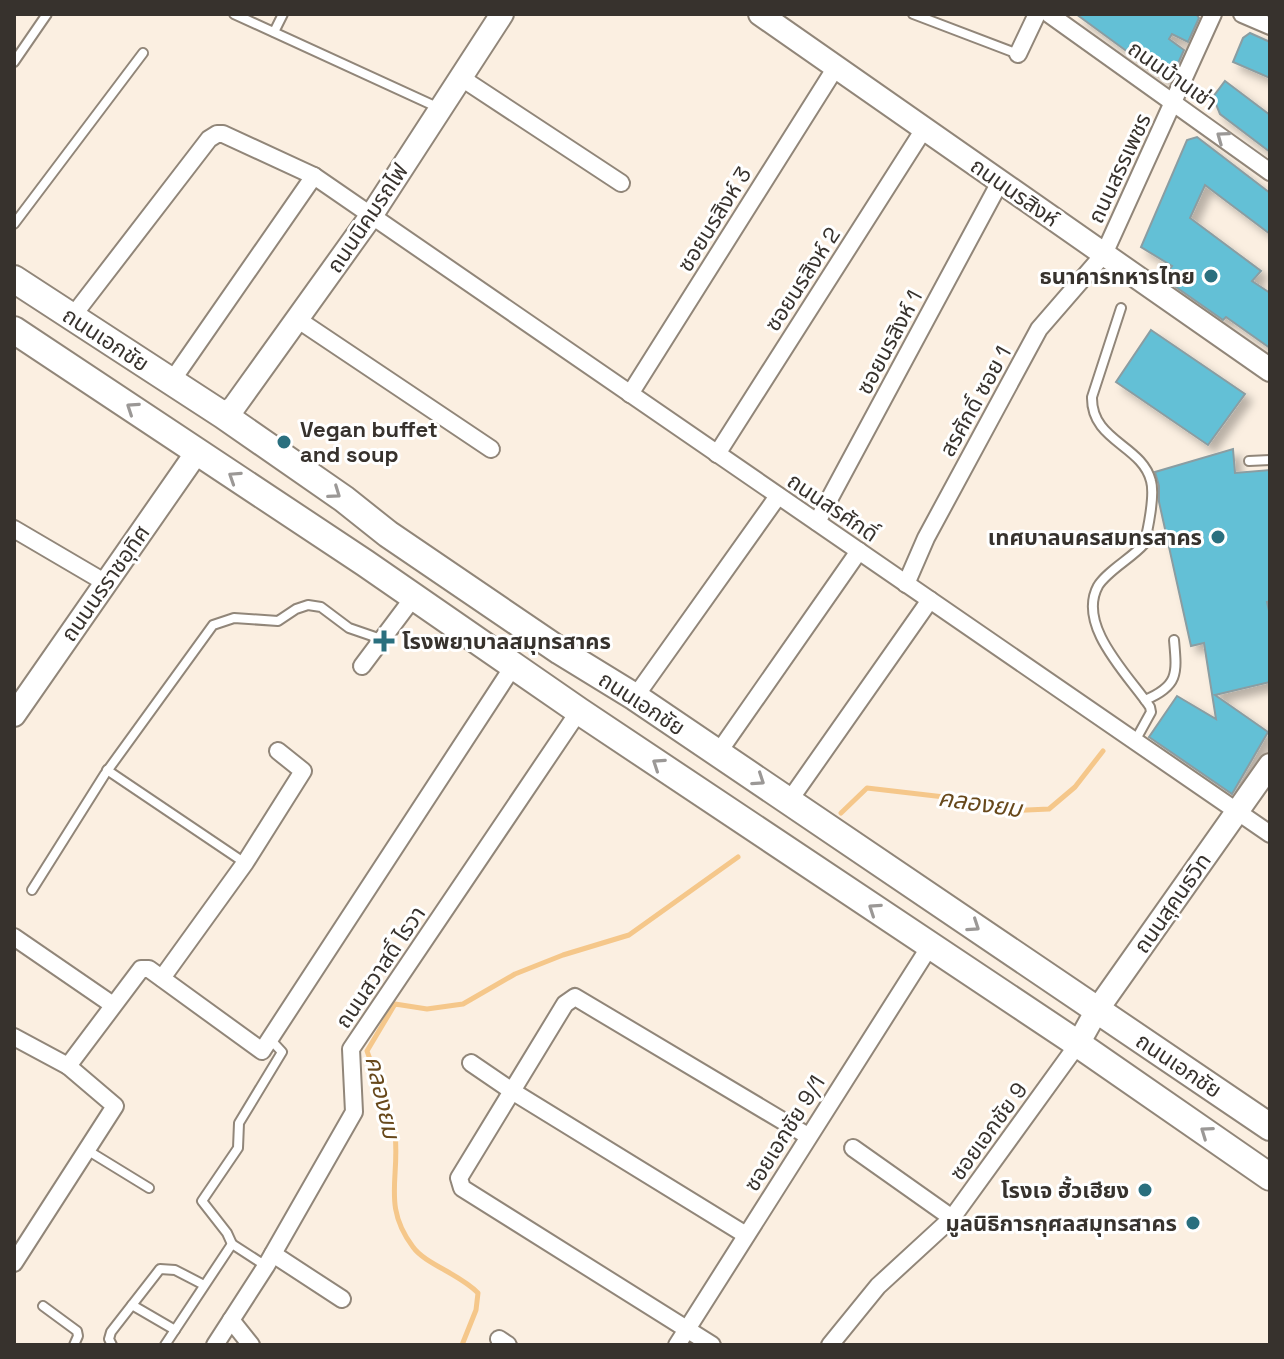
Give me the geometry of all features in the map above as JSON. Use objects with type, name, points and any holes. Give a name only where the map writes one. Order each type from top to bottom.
[{"type":"main road","name":"ถนนเอกชัย","points":[[14,279],[223,415],[344,499],[388,534],[560,651],[635,697],[1270,1127]]},
{"type":"main road","name":"ถนนเอกชัย","points":[[14,330],[365,563],[1270,1177]]},
{"type":"main road","points":[[197,452],[223,415]]},
{"type":"street","name":"ถนนนิคมรถไฟ","points":[[223,415],[234,407],[371,216],[502,14]]},
{"type":"street","name":"ถนนนรสิงห์","points":[[760,14],[1270,370]]},
{"type":"street","points":[[1018,54],[1037,14]]},
{"type":"street","name":"ถนนบ้านเช่า","points":[[1049,14],[1270,172]]},
{"type":"street","name":"ถนนสรรเพชร","points":[[1104,254],[1213,14]]},
{"type":"street","points":[[1242,14],[1270,26]]},
{"type":"street","name":"ซอยนรสิงห์ 3","points":[[630,394],[836,67]]},
{"type":"street","points":[[460,77],[621,183]]},
{"type":"street","name":"ซอยนรสิงห์ 2","points":[[717,454],[924,129]]},
{"type":"street","name":"ถนนสรศักดิ์","points":[[72,317],[212,136],[223,134],[314,176],[1270,834]]},
{"type":"street","points":[[171,382],[314,176]]},
{"type":"street","name":"ซอยนรสิงห์ 1","points":[[817,522],[1000,182]]},
{"type":"street","name":"สรศักดิ์ ซอย 1","points":[[906,584],[926,538],[1039,329],[1104,254]]},
{"type":"street","points":[[297,319],[491,449]]},
{"type":"street","name":"ถนนนรราชอุทิศ","points":[[14,715],[197,452]]},
{"type":"street","points":[[635,697],[778,496]]},
{"type":"street","points":[[14,529],[106,583]]},
{"type":"street","points":[[718,753],[859,551]]},
{"type":"street","points":[[362,666],[413,598]]},
{"type":"street","points":[[789,801],[930,600]]},
{"type":"street","points":[[68,1066],[141,969],[149,969],[262,1051],[514,665]]},
{"type":"street","name":"ถนนสวาสดิ์ ไรวา","points":[[215,1345],[269,1260],[354,1112],[351,1049],[579,711]]},
{"type":"street","points":[[162,978],[245,863],[303,771],[278,751]]},
{"type":"street","name":"ถนนสุคนธวิท","points":[[1078,1044],[1097,1010],[1270,765]]},
{"type":"street","points":[[14,937],[113,1005]]},
{"type":"street","name":"ซอยเอกชัย 9/1","points":[[677,1345],[930,946]]},
{"type":"street","points":[[712,1345],[462,1188],[459,1178],[565,1004],[575,997],[808,1136]]},
{"type":"street","points":[[14,1037],[68,1066],[115,1106],[14,1263]]},
{"type":"street","name":"ซอยเอกชัย 9","points":[[830,1345],[878,1286],[952,1218],[1078,1044]]},
{"type":"street","points":[[471,1063],[746,1235]]},
{"type":"street","points":[[853,1148],[952,1218]]},
{"type":"street","points":[[269,1260],[342,1299]]},
{"type":"street","points":[[231,1320],[251,1345]]},
{"type":"lane","points":[[14,62],[47,14]]},
{"type":"lane","points":[[234,14],[439,108]]},
{"type":"lane","points":[[274,32],[283,14]]},
{"type":"lane","points":[[913,14],[1018,54]]},
{"type":"lane","points":[[14,224],[143,53]]},
{"type":"lane","points":[[1121,308],[1092,397],[1092,410],[1097,423],[1146,471],[1152,491],[1144,544],[1099,585],[1094,600],[1095,621],[1113,659],[1151,712],[1135,741]]},
{"type":"lane","points":[[1249,461],[1270,460]]},
{"type":"lane","points":[[32,890],[107,770],[213,625],[234,618],[278,621],[308,605],[321,607],[349,628],[381,639]]},
{"type":"lane","points":[[1145,700],[1167,688],[1176,674],[1174,640]]},
{"type":"lane","points":[[107,770],[245,863]]},
{"type":"lane","points":[[269,1260],[232,1244],[202,1201],[238,1148],[239,1123],[282,1052],[270,1039]]},
{"type":"lane","points":[[87,1150],[149,1188]]},
{"type":"lane","points":[[165,1345],[232,1244]]},
{"type":"lane","points":[[112,1345],[109,1339],[111,1332],[157,1271],[164,1268],[175,1270],[204,1285]]},
{"type":"lane","points":[[132,1305],[175,1330]]},
{"type":"lane","points":[[43,1306],[77,1331],[74,1345]]},
{"type":"building","points":[[1076,14],[1196,14],[1199,18],[1188,42],[1172,34],[1169,39],[1184,50],[1171,79],[1166,80]]},
{"type":"building","points":[[1250,33],[1270,42],[1270,78],[1233,62],[1243,38]]},
{"type":"building","points":[[1225,81],[1270,115],[1270,152],[1220,114],[1213,97]]},
{"type":"building","points":[[1197,137],[1270,193],[1270,234],[1205,185],[1190,218],[1261,271],[1252,281],[1270,293],[1270,348],[1163,278],[1172,266],[1141,247],[1187,140]]},
{"type":"building","points":[[1151,330],[1245,394],[1208,445],[1116,382]]},
{"type":"building","name":"เทศบาลนครสมทรสาคร","points":[[1233,449],[1235,473],[1270,470],[1270,601],[1267,602],[1270,615],[1270,682],[1215,695],[1268,732],[1232,794],[1149,737],[1177,696],[1216,719],[1204,643],[1191,646],[1155,472]]},
{"type":"waterway","name":"คลองยม","points":[[841,813],[867,788],[970,800],[1007,811],[1049,809],[1075,787],[1103,751]]},
{"type":"waterway","name":"คลองยม","points":[[462,1345],[476,1310],[478,1293],[418,1253],[404,1232],[395,1205],[395,1134],[367,1051],[395,1004],[427,1009],[463,1004],[515,974],[563,955],[629,935],[738,857]]},
{"type":"place","name":"ธนาคารทหารไทย","points":[[1211,276]]},
{"type":"place","name":"Vegan buffet and soup","points":[[284,442]]},
{"type":"place","name":"เทศบาลนครสมทรสาคร","points":[[1218,537]]},
{"type":"place","name":"โรงพยาบาลสมุทรสาคร","points":[[384,641]]},
{"type":"place","name":"โรงเจ ฮั้วเฮียง","points":[[1145,1190]]},
{"type":"place","name":"มูลนิธิการกุศลสมุทรสาคร","points":[[1193,1223]]}]
